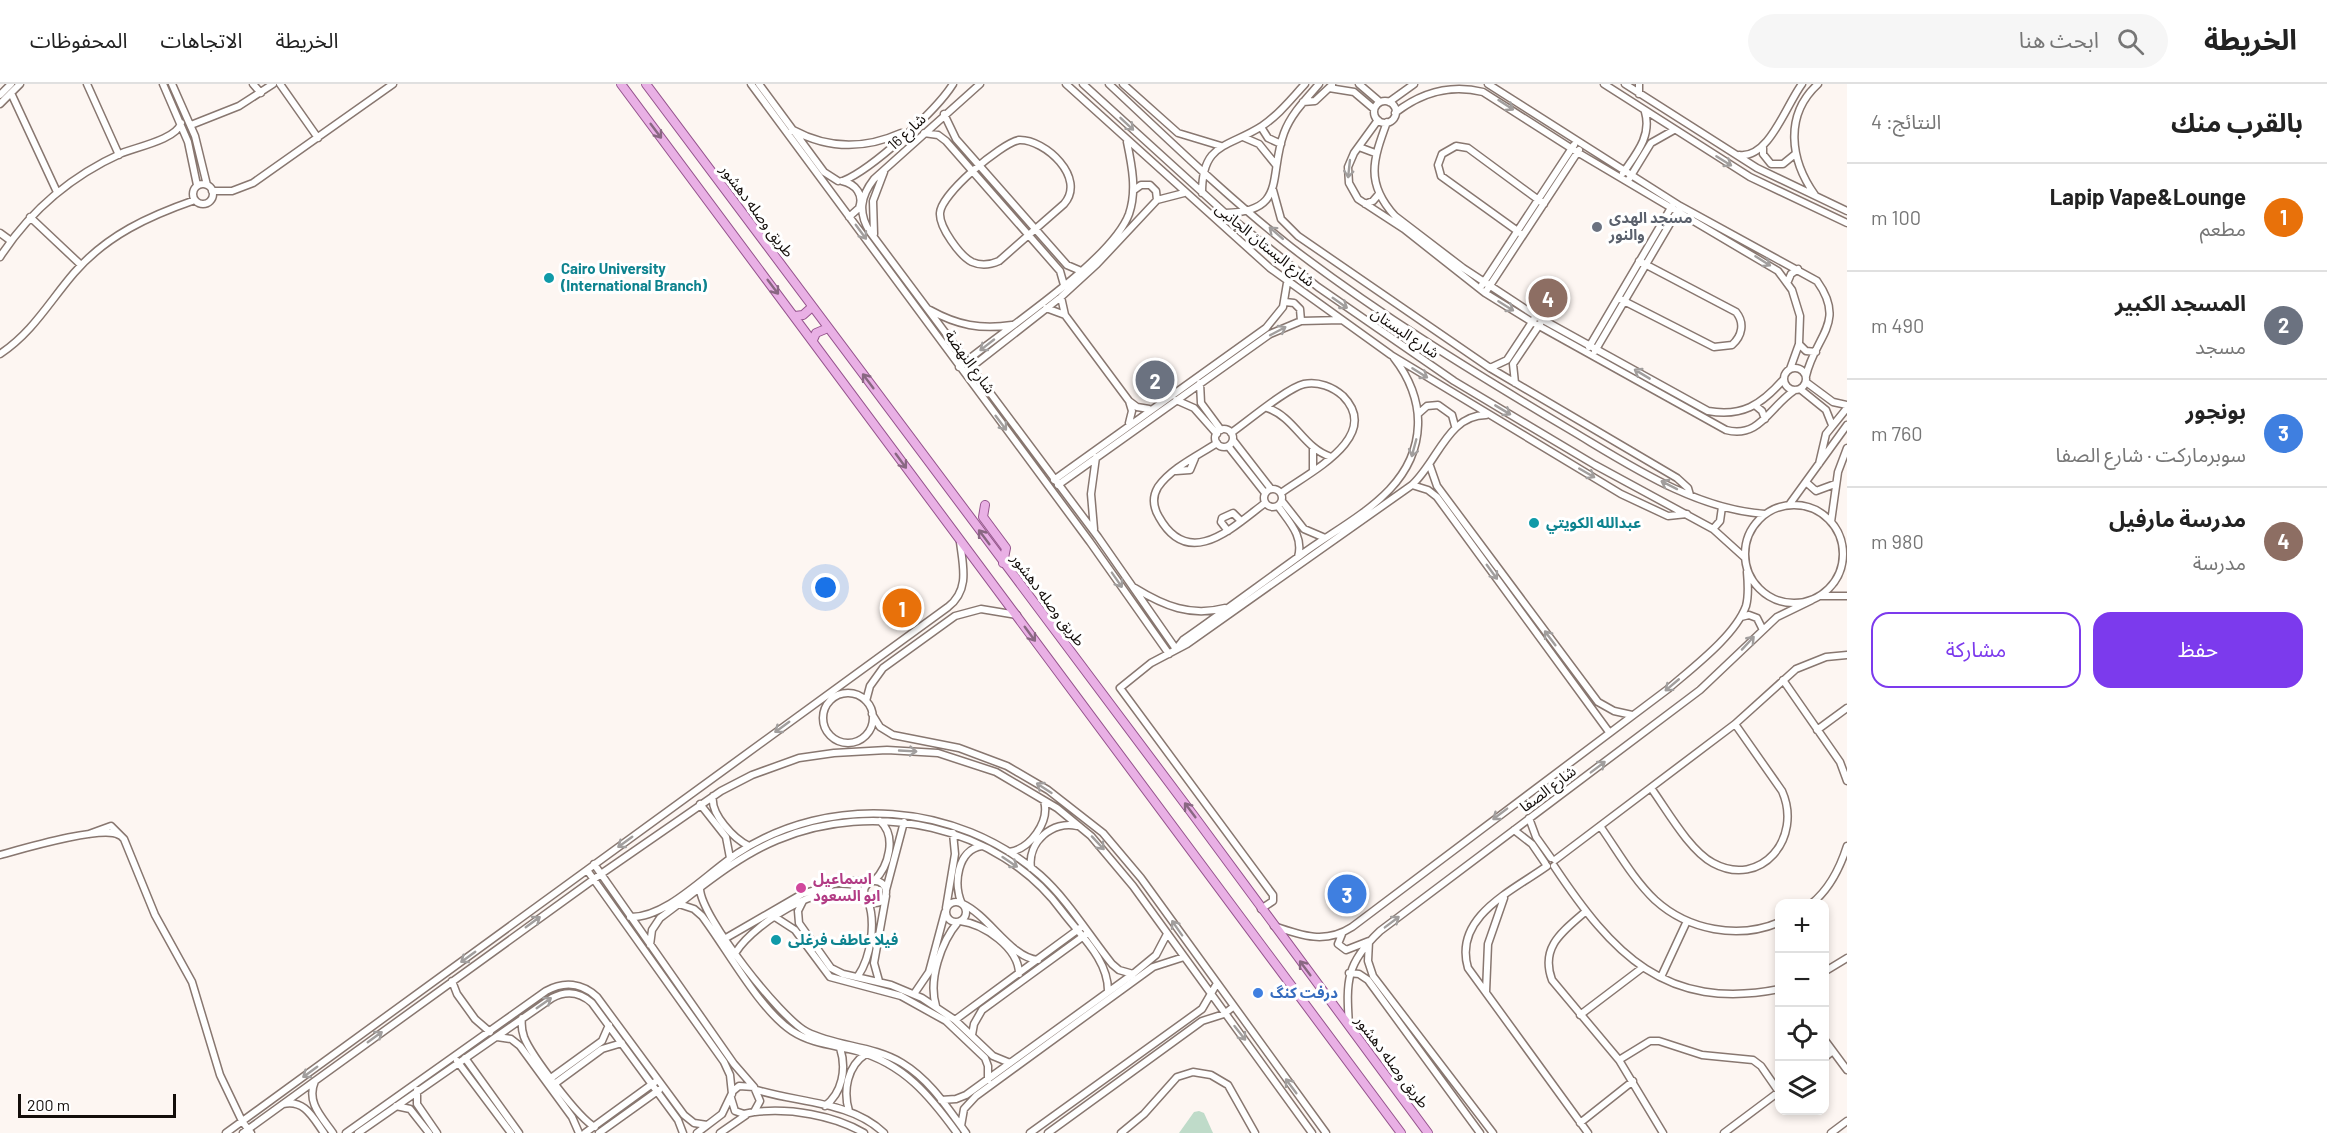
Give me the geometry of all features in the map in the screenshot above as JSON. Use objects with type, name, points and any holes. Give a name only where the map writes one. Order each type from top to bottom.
[{"type":"main road","points":[[621,84],[1401,1133]]},
{"type":"main road","name":"طريق وصله دهشور","points":[[646,84],[1428,1133]]},
{"type":"main road","points":[[795,316],[803,315],[812,307]]},
{"type":"main road","points":[[813,340],[816,333],[828,328]]},
{"type":"main road","points":[[985,505],[983,517],[1006,548],[1003,563]]},
{"type":"street","points":[[0,95],[11,84]]},
{"type":"street","points":[[0,104],[20,84]]},
{"type":"street","points":[[87,84],[119,155]]},
{"type":"street","points":[[163,84],[188,142],[197,185],[193,192],[195,200]]},
{"type":"street","points":[[0,354],[40,320],[81,265],[109,241],[132,226],[195,200],[206,203],[212,197],[191,125],[172,84]]},
{"type":"street","points":[[254,84],[261,93]]},
{"type":"street","points":[[191,125],[233,109],[273,84]]},
{"type":"street","points":[[280,84],[318,138]]},
{"type":"street","points":[[212,191],[232,191],[248,185],[393,84]]},
{"type":"street","name":"شارع النهضة","points":[[751,84],[824,172],[858,191],[864,220],[874,238],[1096,535],[1176,649]]},
{"type":"street","name":"شارع النهضة","points":[[759,84],[827,186],[1090,542],[1169,654]]},
{"type":"street","name":"شارع 16","points":[[827,186],[858,174],[944,97],[953,84]]},
{"type":"street","name":"شارع 16","points":[[861,206],[870,184],[944,114],[980,84]]},
{"type":"street","name":"شارع البستان الجانبى","points":[[1066,84],[1252,253],[1287,282],[1391,355],[1487,415],[1661,514],[1675,517],[1687,514]]},
{"type":"street","name":"شارع البستان","points":[[1083,84],[1225,213],[1326,293],[1454,381],[1603,470],[1713,529],[1744,558]]},
{"type":"street","name":"شارع البستان","points":[[1109,84],[1290,246],[1388,316],[1484,379],[1605,450],[1690,496],[1722,507],[1765,514]]},
{"type":"street","points":[[1123,84],[1178,133],[1221,146]]},
{"type":"street","points":[[1295,95],[1297,84]]},
{"type":"street","points":[[1202,193],[1204,171],[1221,146],[1261,127],[1305,84]]},
{"type":"street","points":[[1225,213],[1250,211],[1264,204],[1274,187],[1281,144],[1290,121],[1319,84]]},
{"type":"street","points":[[1359,84],[1380,102],[1389,102],[1416,84],[1425,94]]},
{"type":"street","points":[[1488,84],[1576,147]]},
{"type":"street","points":[[1604,84],[1645,112],[1769,188],[1847,223]]},
{"type":"street","points":[[1625,84],[1774,177],[1847,211]]},
{"type":"street","points":[[1640,84],[1640,94]]},
{"type":"street","points":[[1815,195],[1794,155],[1794,132],[1800,111],[1818,84]]},
{"type":"street","points":[[1794,155],[1783,164],[1772,164],[1763,154],[1763,148],[1800,85]]},
{"type":"street","points":[[1303,102],[1316,101],[1331,86],[1354,92],[1374,109],[1378,120]]},
{"type":"street","points":[[1485,288],[1395,216],[1379,194],[1374,178],[1375,153],[1386,122],[1395,113],[1425,94],[1465,86],[1491,96],[1762,260],[1788,281],[1800,316],[1799,344],[1784,380],[1756,406],[1726,414],[1700,408],[1597,348],[1588,348]]},
{"type":"street","points":[[11,93],[57,192]]},
{"type":"street","points":[[1374,109],[1380,102]]},
{"type":"street","points":[[1389,102],[1395,113]]},
{"type":"street","points":[[1622,175],[1645,139],[1648,125],[1645,112]]},
{"type":"street","points":[[944,114],[953,135],[980,166],[1067,265],[1081,271]]},
{"type":"street","points":[[1148,121],[1155,114]]},
{"type":"street","points":[[1378,120],[1386,122]]},
{"type":"street","points":[[1378,120],[1350,160],[1347,176],[1353,192],[1365,204],[1404,229],[1485,288],[1534,319],[1588,348],[1593,355],[1726,430],[1750,430],[1798,389],[1806,379],[1816,352],[1835,324],[1835,306],[1825,289],[1798,269],[1675,207]]},
{"type":"street","points":[[0,257],[30,217],[57,192],[87,171],[119,155],[173,135],[181,123]]},
{"type":"street","points":[[790,131],[822,142],[853,145],[878,142],[912,127]]},
{"type":"street","points":[[1261,127],[1268,138],[1281,144]]},
{"type":"street","points":[[1629,179],[1652,143],[1674,130]]},
{"type":"street","points":[[924,133],[938,135],[946,141],[1060,271],[1064,285]]},
{"type":"street","points":[[173,135],[188,142]]},
{"type":"street","points":[[1700,146],[1706,136]]},
{"type":"street","points":[[1243,137],[1259,144],[1277,166]]},
{"type":"street","points":[[1025,140],[1036,143],[1066,169],[1072,187],[1068,199],[993,263],[974,263],[964,255],[944,231],[940,213],[946,196],[980,166],[1008,143],[1025,140]]},
{"type":"street","points":[[968,364],[1046,308],[1064,285],[1094,262],[1122,229],[1129,214],[1134,190],[1127,141]]},
{"type":"street","points":[[1520,233],[1441,176],[1438,165],[1442,154],[1456,146],[1468,148],[1541,202]]},
{"type":"street","points":[[1359,147],[1375,153]]},
{"type":"street","points":[[1485,288],[1576,147]]},
{"type":"street","points":[[1735,154],[1750,155],[1763,148]]},
{"type":"street","points":[[874,238],[873,201],[887,167]]},
{"type":"street","points":[[197,185],[207,185]]},
{"type":"street","points":[[1134,190],[1141,185],[1150,185],[1156,191],[1157,200]]},
{"type":"street","name":"شارع البستان الجانبى","points":[[1274,187],[1281,219],[1298,236],[1394,305],[1515,384],[1677,478],[1688,488],[1690,496]]},
{"type":"street","points":[[961,370],[1012,325],[1052,300],[1061,297],[1157,200],[1184,193]]},
{"type":"street","points":[[1365,204],[1373,201],[1379,194]]},
{"type":"street","points":[[849,216],[861,206]]},
{"type":"street","points":[[1588,348],[1621,299],[1675,207]]},
{"type":"street","points":[[30,217],[81,265]]},
{"type":"street","points":[[0,233],[10,241]]},
{"type":"street","points":[[1290,246],[1298,236]]},
{"type":"street","points":[[1252,253],[1262,243]]},
{"type":"street","points":[[1621,299],[1714,347],[1732,345],[1740,335],[1741,322],[1736,312],[1642,263]]},
{"type":"street","points":[[1788,281],[1791,274],[1798,269]]},
{"type":"street","points":[[1056,482],[1115,438],[1200,383],[1209,373],[1266,328],[1278,316],[1285,302],[1287,282]]},
{"type":"street","points":[[1061,297],[1065,315],[1129,401],[1137,407],[1149,409]]},
{"type":"street","points":[[1593,355],[1621,299]]},
{"type":"street","points":[[1285,302],[1293,303],[1300,309],[1301,321]]},
{"type":"street","points":[[926,308],[967,326],[990,328],[1012,325]]},
{"type":"street","points":[[1046,308],[1065,315]]},
{"type":"street","points":[[1490,368],[1507,360],[1534,319]]},
{"type":"street","points":[[1056,482],[1095,456],[1149,409],[1270,334],[1301,321],[1344,321]]},
{"type":"street","points":[[1515,384],[1512,378],[1514,364],[1541,323]]},
{"type":"street","points":[[1799,344],[1806,351],[1816,352]]},
{"type":"street","points":[[1262,909],[1273,901],[1273,896],[1120,688],[1151,663],[1169,654],[1374,508],[1389,492],[1408,466],[1417,441],[1418,414],[1411,387],[1391,355]]},
{"type":"street","points":[[1790,369],[1798,368],[1806,379],[1833,402],[1847,406],[1832,424],[1822,444],[1819,465]]},
{"type":"street","points":[[1784,380],[1787,387],[1798,389],[1822,406],[1832,424]]},
{"type":"street","points":[[1448,390],[1454,381]]},
{"type":"street","points":[[1200,383],[1201,403],[1219,432],[1217,443]]},
{"type":"street","points":[[1175,400],[1194,408],[1231,440],[1268,491],[1281,493],[1346,445],[1352,435],[1354,415],[1348,403],[1333,389],[1314,384],[1300,386],[1267,408],[1231,440],[1217,443],[1160,484],[1154,496],[1154,508],[1166,528],[1178,538],[1193,543],[1211,541],[1228,531],[1265,502],[1268,491]]},
{"type":"street","points":[[1283,397],[1283,414]]},
{"type":"street","points":[[1129,401],[1132,415],[1129,425]]},
{"type":"street","points":[[1418,414],[1427,406],[1438,405],[1452,415],[1455,426]]},
{"type":"street","points":[[1756,406],[1762,411],[1765,419]]},
{"type":"street","points":[[1267,408],[1283,414],[1313,449],[1331,457]]},
{"type":"street","points":[[1726,414],[1724,422],[1726,430]]},
{"type":"street","points":[[1176,649],[1183,640],[1231,606],[1278,577],[1298,557],[1324,538],[1412,485],[1430,466],[1455,426],[1473,416],[1487,415]]},
{"type":"street","points":[[1789,505],[1847,425]]},
{"type":"street","points":[[1831,522],[1836,484],[1847,448]]},
{"type":"street","points":[[1313,449],[1313,470]]},
{"type":"street","points":[[1090,542],[1096,535],[1091,494],[1095,456]]},
{"type":"street","points":[[1430,466],[1437,486],[1598,702],[1614,711],[1632,715]]},
{"type":"street","points":[[1807,483],[1816,491],[1836,484]]},
{"type":"street","points":[[1412,485],[1428,490],[1437,497],[1609,732]]},
{"type":"street","points":[[1428,490],[1431,486],[1437,486]]},
{"type":"street","points":[[1281,493],[1280,504],[1297,534],[1300,548],[1298,557]]},
{"type":"street","points":[[1265,502],[1270,507],[1280,504]]},
{"type":"street","points":[[1280,504],[1304,529],[1324,538]]},
{"type":"street","points":[[1741,617],[1747,603],[1747,572],[1744,558],[1746,541],[1753,526],[1765,514],[1789,505],[1805,506],[1819,512],[1831,522],[1847,548]]},
{"type":"street","points":[[1713,529],[1720,521],[1722,507]]},
{"type":"street","points":[[1228,531],[1222,519],[1233,513],[1241,521]]},
{"type":"street","points":[[1747,572],[1755,586],[1767,596],[1781,602],[1797,603],[1812,600],[1831,587],[1840,569],[1843,549],[1839,535]]},
{"type":"street","points":[[226,1133],[236,1130],[243,1121],[594,864],[832,695],[955,602],[963,586],[960,542]]},
{"type":"street","points":[[1131,586],[1161,603],[1183,610],[1207,611],[1231,606]]},
{"type":"street","points":[[1820,596],[1847,596]]},
{"type":"street","name":"شارع الصفا","points":[[1349,1026],[1346,993],[1349,973],[1357,956],[1369,941],[1700,690],[1762,628],[1777,617],[1812,600]]},
{"type":"street","points":[[1517,606],[1523,602]]},
{"type":"street","points":[[866,701],[870,686],[883,668],[955,616],[981,609],[1017,615]]},
{"type":"street","points":[[1741,617],[1749,615],[1757,618],[1762,628]]},
{"type":"street","name":"شارع الصفا","points":[[1273,926],[1314,938],[1342,933],[1632,715],[1700,661],[1741,617]]},
{"type":"street","points":[[1588,1133],[1468,968],[1464,944],[1473,922],[1735,724],[1783,680],[1810,662],[1847,655]]},
{"type":"street","points":[[1562,668],[1569,662]]},
{"type":"street","points":[[1783,680],[1840,762],[1847,781]]},
{"type":"street","points":[[832,695],[851,693],[866,701],[880,727],[893,735],[959,748],[1007,766],[1048,790],[1089,820],[1116,846],[1141,878],[1216,985],[1326,1133]]},
{"type":"street","points":[[832,695],[825,710],[825,727],[837,740],[849,742],[867,734],[872,714]]},
{"type":"street","points":[[1817,730],[1847,708]]},
{"type":"street","points":[[1651,788],[1695,847],[1715,864],[1741,869],[1766,861],[1776,852],[1788,829],[1788,803],[1782,790],[1735,724]]},
{"type":"street","points":[[849,742],[849,752]]},
{"type":"street","points":[[0,855],[89,834],[111,832],[124,839],[155,915],[195,989],[216,1064],[247,1132],[315,1080],[593,879],[700,804],[752,775],[787,761],[819,754],[908,751],[951,756],[996,772],[1044,801],[1081,827],[1112,859],[1312,1133]]},
{"type":"street","points":[[713,796],[713,806],[732,835],[749,846]]},
{"type":"street","points":[[1009,852],[1023,847],[1042,824],[1046,810],[1044,801]]},
{"type":"street","points":[[700,804],[726,837],[730,858]]},
{"type":"street","points":[[630,917],[645,917],[659,911],[730,858],[783,830],[818,819],[880,813],[950,825],[986,839],[1031,868],[1060,896],[1085,935],[1106,969],[1108,992]]},
{"type":"street","points":[[1529,818],[1550,863],[1585,912],[1624,956],[1661,977],[1711,992],[1735,994],[1775,989]]},
{"type":"street","points":[[858,976],[864,966],[872,925],[864,890],[874,881],[885,865],[890,840],[888,829],[879,820]]},
{"type":"street","points":[[650,945],[652,930],[656,922],[744,857],[790,835],[840,822],[879,820],[904,822],[953,833],[982,846],[1034,880],[1080,928]]},
{"type":"street","points":[[879,981],[874,963],[886,893],[904,822]]},
{"type":"street","points":[[1031,868],[1032,852],[1047,831],[1067,824],[1081,827]]},
{"type":"street","points":[[1600,826],[1643,886],[1656,900],[1686,921],[1719,930],[1737,931],[1755,930],[1775,923]]},
{"type":"street","points":[[1514,830],[1532,844],[1550,863]]},
{"type":"street","points":[[914,994],[929,972],[945,910],[955,854],[953,833]]},
{"type":"street","points":[[936,1006],[935,976],[945,941],[966,912],[957,886],[962,862],[969,851],[982,846]]},
{"type":"street","points":[[1815,899],[1830,883],[1842,863],[1847,846]]},
{"type":"street","points":[[594,864],[734,1064],[755,1089],[760,1101],[752,1113],[720,1133]]},
{"type":"street","points":[[587,870],[724,1062],[730,1075],[731,1096],[735,1110],[752,1113],[784,1111],[819,1117],[841,1122],[864,1133]]},
{"type":"street","points":[[726,938],[802,894],[844,881],[882,883],[886,893]]},
{"type":"street","points":[[700,889],[706,910],[778,1008],[791,1022],[816,1036],[868,1048],[891,1057],[922,1078],[941,1100],[959,1130]]},
{"type":"street","points":[[736,952],[748,937],[775,917],[803,901],[844,890],[859,893],[867,900],[878,903],[886,893]]},
{"type":"street","points":[[1486,993],[1488,944],[1505,897]]},
{"type":"street","points":[[803,901],[798,911],[799,923],[828,965],[838,973],[879,981],[914,994],[955,1020],[993,1056],[1010,1063]]},
{"type":"street","points":[[945,910],[952,902],[962,904],[980,915],[1021,954],[1038,960]]},
{"type":"street","points":[[679,904],[689,907],[702,916],[782,1023],[808,1039],[866,1054],[893,1066],[918,1085],[959,1130],[966,1133]]},
{"type":"street","points":[[945,910],[948,919],[978,924],[991,934],[1015,957],[1019,974]]},
{"type":"street","points":[[1585,912],[1556,937],[1548,958],[1552,980],[1619,1060],[1663,1133]]},
{"type":"street","points":[[775,917],[795,930],[830,977],[895,994],[946,1021],[985,1058],[988,1066],[988,1080]]},
{"type":"street","points":[[1661,977],[1686,921]]},
{"type":"street","points":[[955,1020],[1080,928]]},
{"type":"street","points":[[1342,933],[1338,944],[1346,950],[1369,941],[1369,965],[1377,986],[1480,1133]]},
{"type":"street","points":[[941,1100],[961,1098],[1133,974],[1156,955],[1167,934]]},
{"type":"street","points":[[1085,935],[1115,967],[1133,974]]},
{"type":"street","points":[[972,1035],[976,1019],[982,1010],[1085,935]]},
{"type":"street","points":[[959,1130],[964,1109],[976,1096],[1153,968],[1184,957]]},
{"type":"street","points":[[1829,970],[1846,961]]},
{"type":"street","points":[[1580,1015],[1642,968]]},
{"type":"street","points":[[1349,973],[1363,975],[1377,986],[1493,1133]]},
{"type":"street","points":[[452,981],[457,994],[475,1019],[490,1032]]},
{"type":"street","points":[[358,1133],[460,1059],[490,1032],[546,992],[561,985],[577,985],[597,997],[660,1089],[683,1133]]},
{"type":"street","points":[[1030,1133],[1202,1009],[1216,985]]},
{"type":"street","points":[[584,996],[587,989]]},
{"type":"street","points":[[346,1133],[496,1037],[558,994],[573,993],[584,996],[592,1003],[655,1082]]},
{"type":"street","points":[[1048,1133],[1202,1022],[1224,1014],[1233,1007]]},
{"type":"street","points":[[521,1010],[524,1017],[526,1041],[574,1120],[579,1133]]},
{"type":"street","points":[[551,1082],[602,1041],[609,1025]]},
{"type":"street","points":[[496,1037],[516,1042],[580,1116],[594,1126]]},
{"type":"street","points":[[1619,1060],[1650,1041],[1659,1041],[1702,1055],[1753,1060],[1761,1066],[1775,1086]]},
{"type":"street","points":[[551,1082],[602,1049],[622,1043]]},
{"type":"street","points":[[1829,1046],[1847,1070]]},
{"type":"street","points":[[825,1106],[839,1088],[843,1066],[840,1048]]},
{"type":"street","points":[[1829,1054],[1833,1051]]},
{"type":"street","points":[[849,1112],[846,1095],[850,1073],[856,1062],[866,1054]]},
{"type":"street","points":[[460,1059],[511,1133]]},
{"type":"street","points":[[460,1059],[519,1133]]},
{"type":"street","points":[[1121,1133],[1144,1114],[1177,1077],[1193,1072],[1211,1076],[1228,1085],[1255,1133]]},
{"type":"street","points":[[315,1080],[311,1092],[313,1104],[333,1133]]},
{"type":"street","points":[[1580,1124],[1633,1081]]},
{"type":"street","points":[[585,1133],[655,1082]]},
{"type":"street","points":[[697,1133],[722,1114],[731,1096],[740,1086],[784,1099],[849,1112],[869,1121],[884,1133]]},
{"type":"street","points":[[660,1089],[688,1120],[707,1125]]},
{"type":"street","points":[[599,1133],[660,1089]]},
{"type":"street","points":[[417,1090],[417,1104],[437,1133]]},
{"type":"street","points":[[1724,1133],[1775,1095]]},
{"type":"street","points":[[283,1104],[295,1103],[306,1108],[324,1133]]},
{"type":"street","points":[[396,1106],[410,1109],[429,1133]]},
{"type":"street","points":[[1831,1133],[1847,1121]]},
{"type":"green space","points":[[1194,1112],[1204,1113],[1213,1133],[1179,1133]]},
{"type":"place","name":"مسجد الهدى والنور","points":[[1597,227]]},
{"type":"place","name":"Cairo University (International Branch)","points":[[549,278]]},
{"type":"place","name":"مدرسة مارفيل","points":[[1548,298]]},
{"type":"place","name":"المسجد الكبير","points":[[1155,380]]},
{"type":"place","name":"عبدالله الكويتي","points":[[1534,523]]},
{"type":"place","name":"Lapip Vape&Lounge","points":[[902,608]]},
{"type":"place","name":"اسماعيل ابو السعود","points":[[801,888]]},
{"type":"place","name":"بونجور","points":[[1347,894]]},
{"type":"place","name":"فيلا عاطف فرغلى","points":[[776,940]]},
{"type":"place","name":"درفت كنگ","points":[[1258,993]]}]
